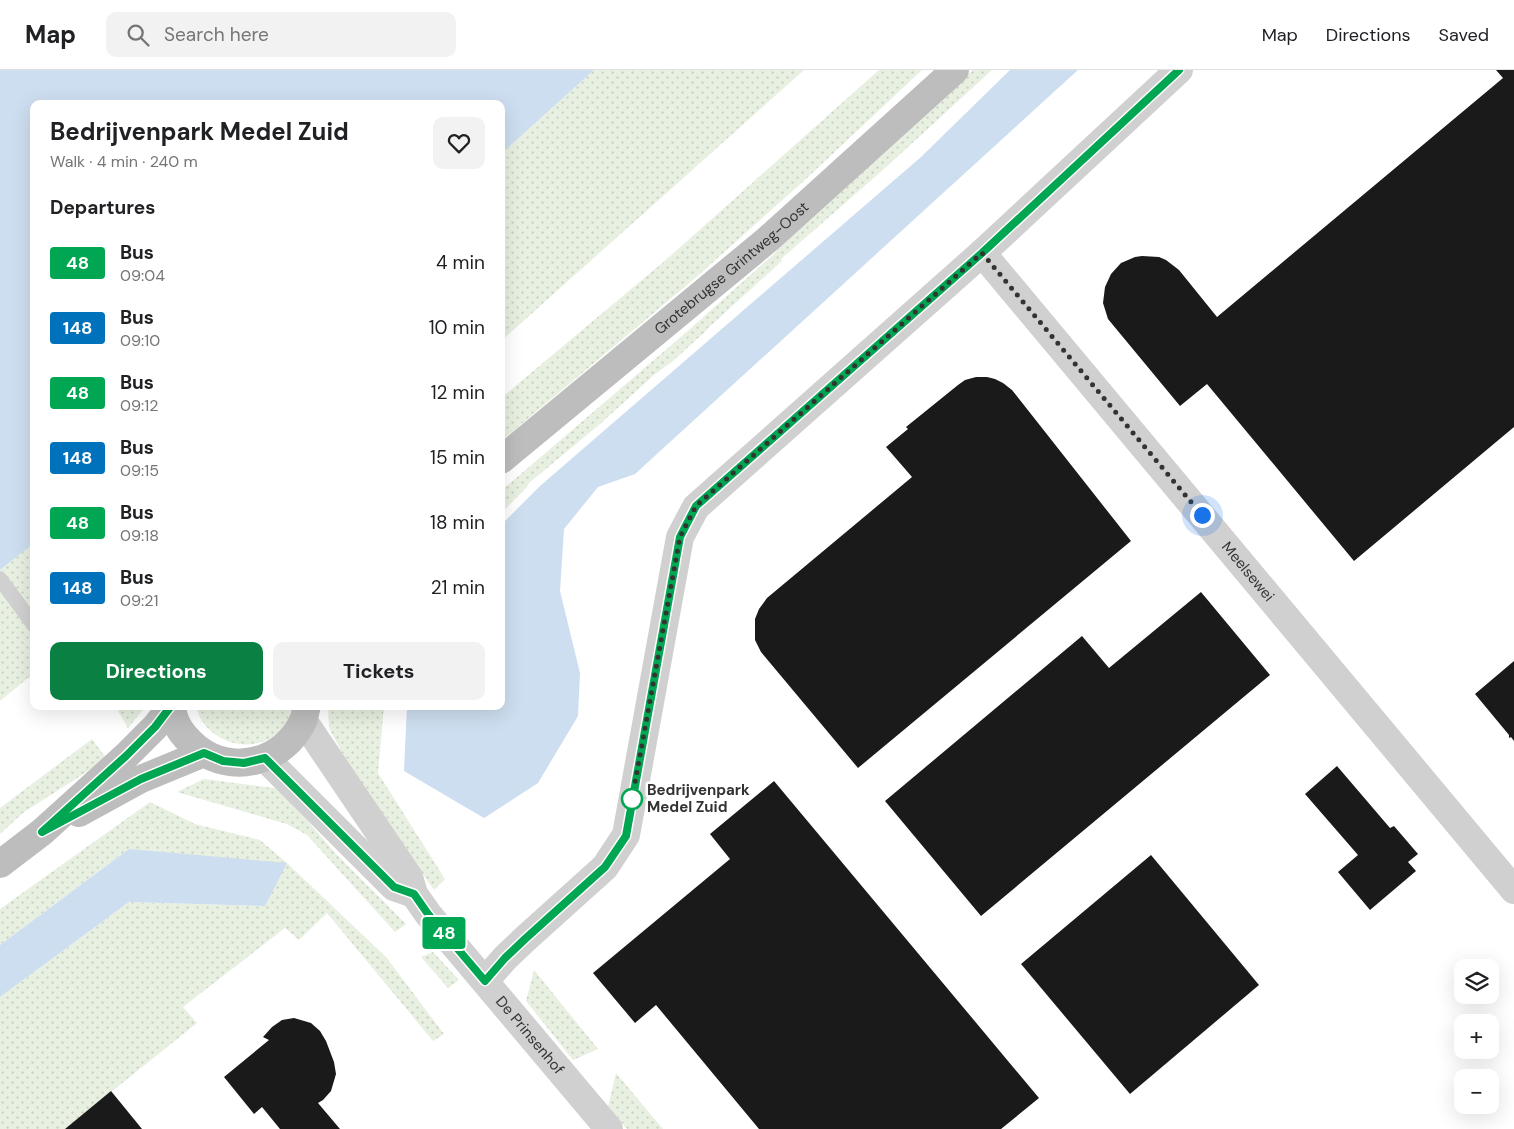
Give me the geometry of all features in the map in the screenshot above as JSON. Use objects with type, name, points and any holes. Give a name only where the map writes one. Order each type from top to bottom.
[{"type":"street","name":"Grotebrugse Grintweg-Oost","points":[[505,457],[767,240],[955,70]]},
{"type":"street","points":[[485,981],[525,939],[605,867],[626,836],[680,537],[696,506],[982,253],[1179,70]]},
{"type":"street","name":"Meelsewei","points":[[982,253],[1514,890]]},
{"type":"street","points":[[0,864],[42,832],[126,756],[155,727],[169,710]]},
{"type":"street","points":[[172,710],[177,725],[189,741],[204,753],[223,761],[244,763],[265,758],[281,749],[294,736],[305,713]]},
{"type":"street","name":"De Prinsenhof","points":[[305,713],[410,877],[414,894],[428,914],[609,1129]]},
{"type":"street","points":[[42,832],[141,779],[204,753]]},
{"type":"street","points":[[265,758],[394,887],[414,894]]},
{"type":"lane","points":[[0,579],[30,620]]},
{"type":"green space","points":[[594,70],[804,70],[505,337],[505,150]]},
{"type":"green space","points":[[879,70],[922,70],[807,178],[693,280],[505,438],[505,395],[667,259]]},
{"type":"green space","points":[[973,70],[992,70],[884,169],[781,259],[782,261],[673,361],[654,375],[600,424],[529,483],[505,509],[505,488],[690,329],[775,253],[804,220]]},
{"type":"green space","points":[[30,546],[30,676],[0,701],[0,570]]},
{"type":"green space","points":[[119,710],[143,710],[128,728],[118,711]]},
{"type":"green space","points":[[198,710],[292,710],[283,727],[274,736],[253,744],[230,742],[219,737],[201,719]]},
{"type":"green space","points":[[328,710],[384,710],[378,773],[445,879],[434,890],[357,781],[329,728]]},
{"type":"green space","points":[[92,739],[107,759],[24,812],[0,834],[0,808]]},
{"type":"green space","points":[[204,779],[280,789],[336,854],[406,924],[395,932],[307,835],[287,824],[177,792]]},
{"type":"green space","points":[[150,802],[195,824],[260,840],[287,863],[386,957],[444,1034],[433,1041],[327,913],[299,940],[285,928],[183,1007],[197,1023],[65,1129],[0,1129],[0,997],[129,902],[265,906],[129,849],[0,945],[0,909]]},
{"type":"green space","points":[[433,952],[459,980],[448,988],[421,957]]},
{"type":"green space","points":[[534,970],[598,1049],[573,1060],[526,1001]]},
{"type":"green space","points":[[616,1073],[663,1129],[627,1129],[608,1107]]},
{"type":"water","points":[[0,70],[594,70],[505,150],[505,100],[30,100],[30,546],[0,570]]},
{"type":"water","points":[[1010,70],[1078,70],[635,474],[598,487],[564,529],[560,591],[580,673],[578,716],[538,783],[484,818],[404,771],[407,710],[505,710],[505,521],[540,486],[921,157]]},
{"type":"water","points":[[129,849],[287,863],[265,906],[129,902],[0,997],[0,945]]},
{"type":"building","points":[[1496,70],[1514,70],[1514,427],[1354,561],[1207,384],[1180,406],[1108,319],[1103,303],[1105,287],[1111,274],[1121,263],[1135,257],[1159,257],[1179,270],[1217,317],[1503,78]]},
{"type":"building","points":[[976,377],[995,379],[1012,390],[1131,541],[858,768],[761,652],[755,640],[755,619],[767,598],[912,477],[886,447],[908,429],[906,427],[958,385],[965,380]]},
{"type":"building","points":[[1201,592],[1270,675],[981,916],[885,801],[1082,636],[1109,668]]},
{"type":"building","points":[[1514,661],[1514,741],[1511,737],[1509,738],[1509,735],[1475,694]]},
{"type":"building","points":[[1337,766],[1390,828],[1394,826],[1418,854],[1408,862],[1416,871],[1370,910],[1338,872],[1358,855],[1305,794]]},
{"type":"building","points":[[774,781],[1039,1098],[1001,1129],[759,1129],[656,1005],[635,1023],[593,973],[730,859],[710,834]]},
{"type":"building","points":[[1151,855],[1259,985],[1130,1094],[1021,964]]},
{"type":"building","points":[[294,1018],[311,1023],[320,1031],[326,1041],[334,1062],[336,1074],[331,1091],[318,1103],[340,1129],[280,1129],[262,1107],[254,1114],[224,1077],[269,1040],[263,1037],[272,1027],[282,1020]]},
{"type":"building","points":[[111,1091],[142,1129],[65,1129]]},
{"type":"bus line","name":"48","points":[[169,710],[155,727],[126,756],[42,832],[141,779],[204,753],[223,761],[244,763],[265,758],[394,887],[414,894],[428,914],[485,981],[505,958],[605,867],[626,836],[680,537],[696,506],[982,253],[1179,70]]},
{"type":"place","name":"Bedrijvenpark Medel Zuid","points":[[632,799]]},
{"type":"route","points":[[632,799],[680,537],[696,506],[982,253],[1202,515]]}]
